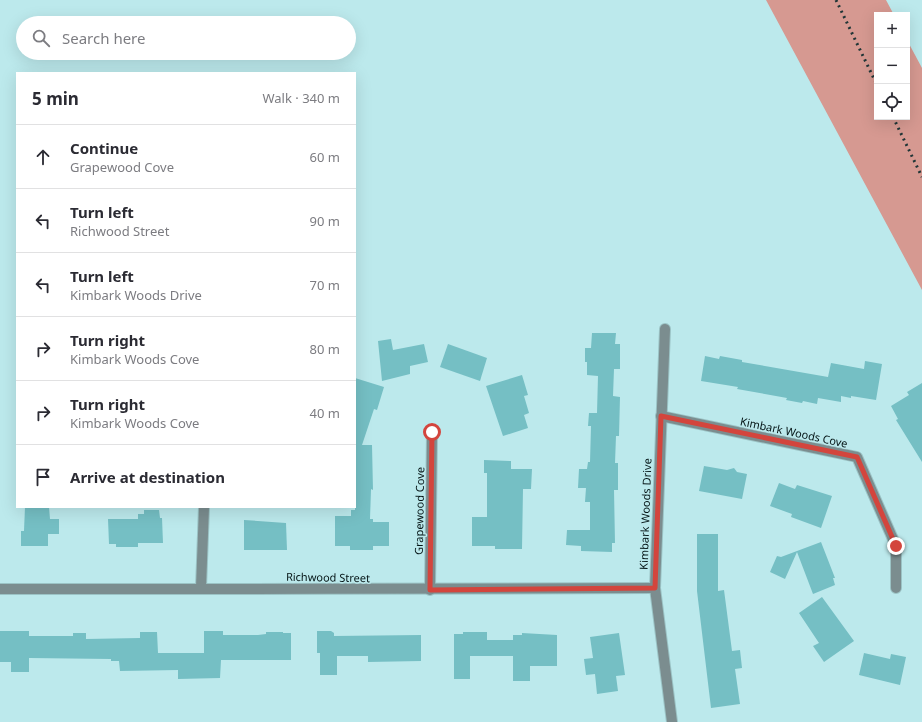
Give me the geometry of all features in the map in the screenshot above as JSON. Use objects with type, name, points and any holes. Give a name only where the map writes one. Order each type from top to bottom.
[{"type":"street","name":"Kimbark Woods Drive","points":[[665,329],[655,588],[672,722]]},
{"type":"street","name":"Kimbark Woods Cove","points":[[661,416],[857,457],[896,546],[896,588]]},
{"type":"street","name":"Grapewood Cove","points":[[430,590],[432,432]]},
{"type":"street","points":[[201,588],[204,508]]},
{"type":"street","name":"Richwood Street","points":[[0,589],[201,588],[430,590],[655,588]]},
{"type":"shaded area","points":[[766,0],[886,0],[892,12],[874,12],[874,120],[910,120],[910,46],[922,68],[922,290]]},
{"type":"building","points":[[592,333],[616,333],[615,344],[620,344],[620,369],[614,369],[613,396],[620,397],[619,436],[616,436],[615,463],[618,463],[618,490],[614,490],[615,543],[612,543],[612,552],[581,551],[581,546],[566,545],[567,530],[590,530],[590,502],[585,502],[586,488],[578,488],[579,469],[587,469],[588,462],[590,462],[591,426],[588,426],[589,413],[597,413],[598,376],[587,375],[587,362],[585,362],[585,348],[591,348]]},
{"type":"building","points":[[391,339],[393,350],[424,344],[428,362],[410,366],[410,374],[382,381],[378,341]]},
{"type":"building","points":[[448,344],[487,358],[480,381],[440,367]]},
{"type":"building","points":[[705,356],[719,359],[720,356],[742,360],[742,362],[828,377],[831,363],[864,369],[865,361],[882,364],[876,400],[841,396],[841,402],[818,398],[817,404],[786,400],[787,398],[737,389],[738,387],[701,381]]},
{"type":"building","points":[[522,375],[528,395],[524,396],[529,413],[524,415],[528,428],[503,436],[486,386]]},
{"type":"building","points":[[356,378],[384,387],[377,410],[374,409],[362,445],[372,445],[373,490],[371,489],[370,519],[373,519],[373,522],[389,522],[389,546],[373,546],[373,550],[350,550],[350,546],[335,546],[335,516],[351,516],[351,510],[355,510]]},
{"type":"building","points":[[922,383],[922,462],[896,420],[898,419],[891,406],[909,395],[907,392]]},
{"type":"building","points":[[484,460],[511,461],[511,469],[532,469],[531,489],[523,489],[522,549],[495,549],[495,546],[472,546],[472,517],[487,517],[487,473],[484,473]]},
{"type":"building","points":[[704,466],[727,470],[734,468],[737,472],[747,474],[742,499],[699,491]]},
{"type":"building","points":[[779,483],[795,489],[797,485],[832,496],[821,528],[791,517],[792,514],[770,506]]},
{"type":"building","points":[[25,508],[49,508],[50,519],[59,519],[59,534],[48,534],[48,546],[21,546],[21,531],[24,531]]},
{"type":"building","points":[[144,510],[159,510],[160,518],[162,518],[163,543],[138,543],[138,547],[116,547],[116,544],[109,544],[108,519],[138,519],[138,514],[144,514]]},
{"type":"building","points":[[244,520],[286,523],[287,550],[244,550]]},
{"type":"building","points":[[697,534],[718,534],[718,591],[724,590],[732,651],[740,650],[742,668],[735,669],[740,704],[711,708],[697,591]]},
{"type":"building","points":[[821,542],[835,578],[833,578],[835,585],[813,594],[797,552],[785,579],[770,572],[777,556],[781,557]]},
{"type":"building","points":[[822,597],[854,641],[824,662],[813,646],[819,643],[799,613]]},
{"type":"building","points":[[0,631],[29,631],[29,636],[73,636],[73,633],[86,633],[86,639],[140,638],[140,632],[157,632],[158,653],[204,653],[204,631],[223,631],[223,635],[258,635],[266,634],[266,632],[283,632],[291,633],[291,660],[221,660],[220,678],[178,679],[178,670],[120,671],[119,661],[111,661],[111,659],[29,658],[29,672],[11,672],[11,662],[0,662]]},
{"type":"building","points":[[317,631],[331,631],[334,633],[334,636],[421,635],[421,661],[368,662],[368,656],[337,656],[337,675],[320,675],[320,653],[317,653]]},
{"type":"building","points":[[463,632],[487,632],[487,640],[513,640],[513,635],[522,635],[522,633],[557,635],[557,666],[530,666],[530,681],[513,681],[513,656],[470,656],[470,679],[454,679],[454,634],[463,634]]},
{"type":"building","points":[[619,633],[625,675],[616,676],[618,691],[597,694],[595,674],[586,675],[584,659],[593,658],[590,637]]},
{"type":"building","points":[[864,653],[890,659],[891,654],[906,657],[900,685],[859,675]]},
{"type":"railway","points":[[836,0],[877,84]]},
{"type":"railway","points":[[894,120],[922,177]]},
{"type":"route","points":[[432,432],[430,590],[655,588],[661,416],[857,457],[896,546]]}]
